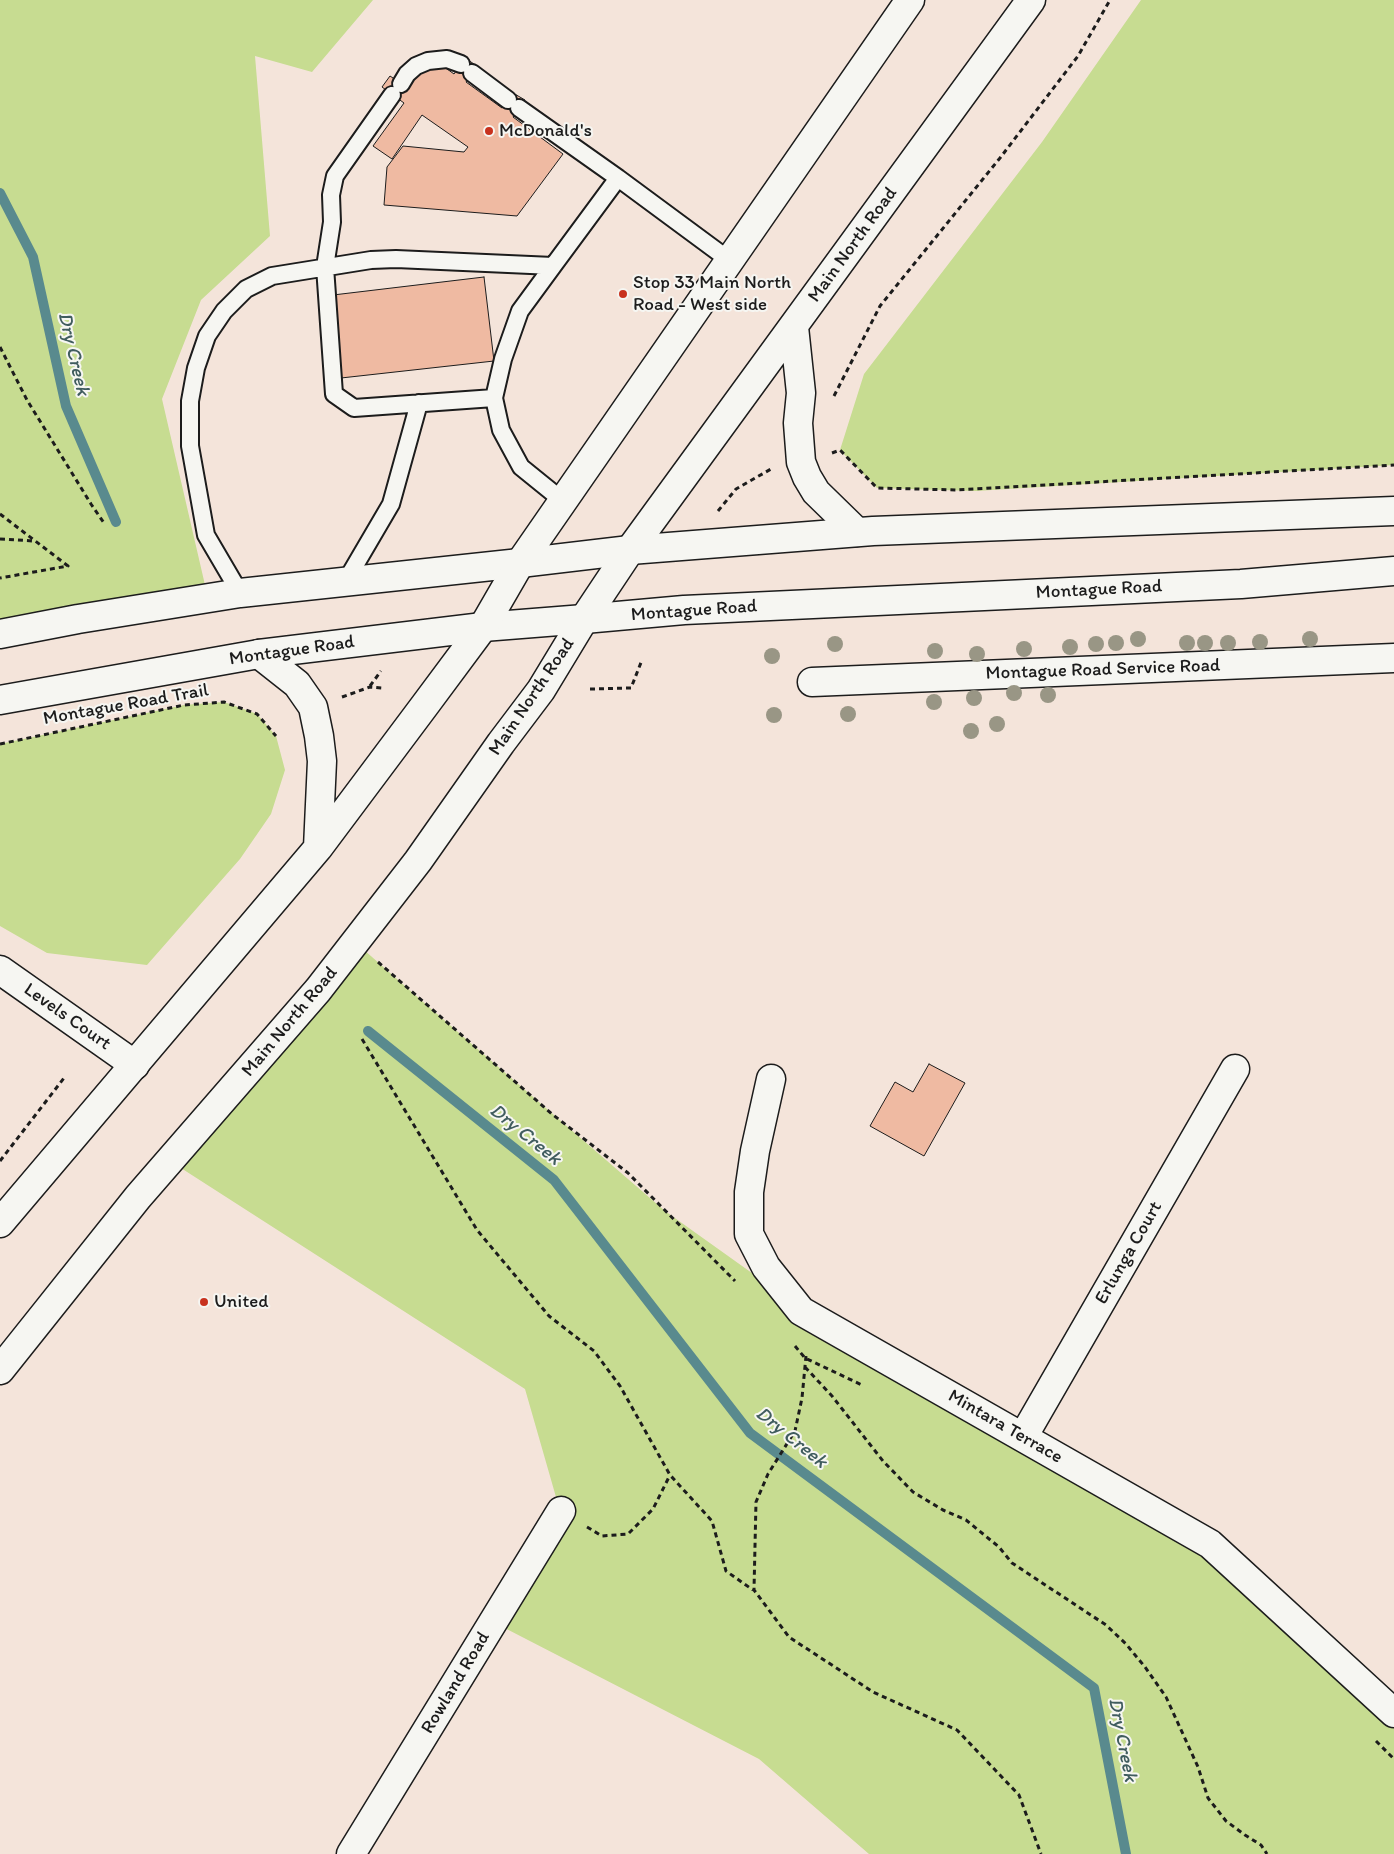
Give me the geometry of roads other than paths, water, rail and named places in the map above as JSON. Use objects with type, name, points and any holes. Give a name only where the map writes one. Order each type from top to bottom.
[{"type":"main road","points":[[0,1223],[318,848],[483,626],[520,563],[910,0]]},
{"type":"main road","name":"Main North Road","points":[[0,1370],[138,1197],[318,990],[418,861],[501,743],[541,690],[584,619],[630,550],[1031,0]]},
{"type":"main road","points":[[794,327],[801,393],[798,423],[801,462],[806,476],[816,492],[857,532]]},
{"type":"main road","points":[[0,634],[78,619],[240,593],[630,550],[857,532],[1394,511]]},
{"type":"main road","name":"Montague Road","points":[[0,700],[259,654],[483,626],[684,610],[1241,584],[1394,571]]},
{"type":"main road","points":[[259,654],[297,684],[313,707],[322,761],[318,848]]},
{"type":"main road","name":"Montague Road Service Road","points":[[812,682],[1394,658]]},
{"type":"main road","name":"Levels Court","points":[[0,970],[135,1065]]},
{"type":"main road","name":"Erlunga Court","points":[[1023,1438],[1235,1069]]},
{"type":"main road","name":"Mintara Terrace","points":[[771,1079],[749,1192],[749,1234],[766,1267],[801,1311],[1210,1544],[1394,1713]]},
{"type":"main road","name":"Rowland Road","points":[[351,1854],[560,1511]]},
{"type":"lane","points":[[494,398],[354,408],[334,394],[325,267],[332,222],[331,195],[335,176],[407,74],[416,66],[447,59],[466,69],[729,260]]},
{"type":"lane","points":[[563,501],[522,467],[502,430],[494,398],[503,359],[520,311],[618,178]]},
{"type":"lane","points":[[240,593],[206,535],[190,446],[190,401],[196,368],[207,336],[224,311],[246,289],[272,276],[371,260],[396,258],[553,266]]},
{"type":"lane","points":[[343,581],[350,574],[391,504],[419,403]]},
{"type":"waterway","name":"Dry Creek","points":[[0,193],[33,257],[66,406],[116,522]]},
{"type":"waterway","name":"Dry Creek","points":[[368,1031],[554,1180],[750,1433],[1094,1688],[1126,1854]]},
{"type":"place","name":"McDonald's","points":[[489,131]]},
{"type":"place","name":"Stop 33 Main North Road - West side","points":[[623,294]]},
{"type":"place","name":"United","points":[[204,1302]]}]
